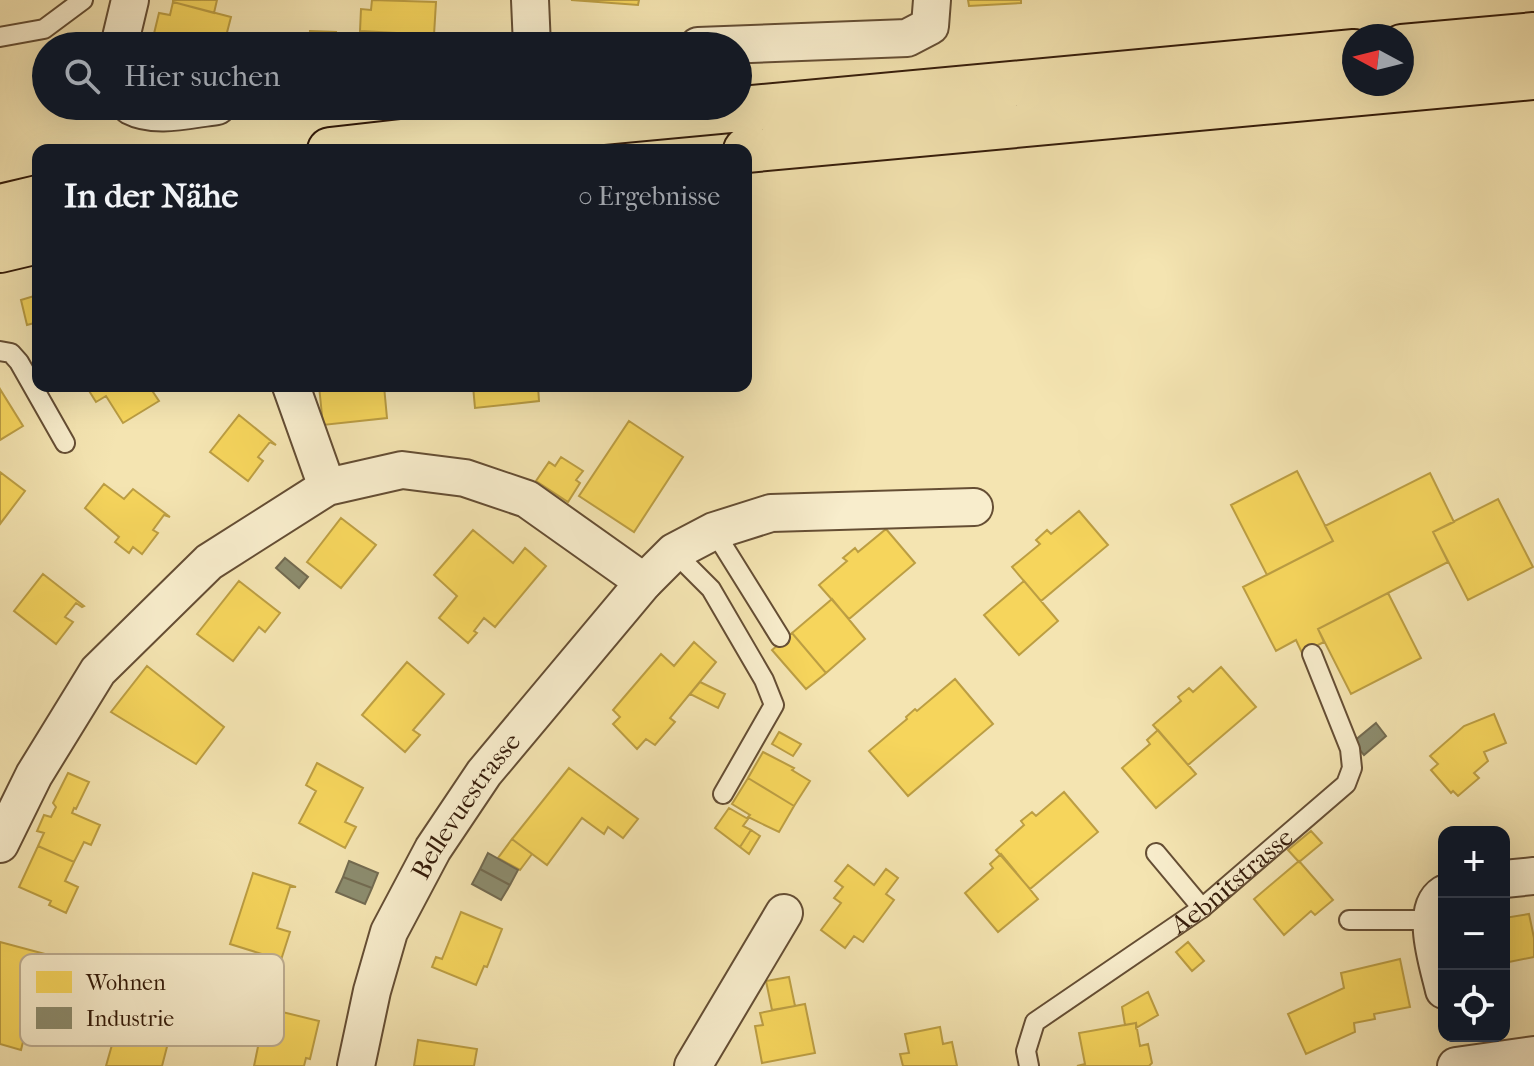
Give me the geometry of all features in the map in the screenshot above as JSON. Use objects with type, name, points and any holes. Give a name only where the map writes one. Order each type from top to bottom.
[{"type":"highway","points":[[1414,46],[1534,35]]},
{"type":"highway","points":[[752,108],[1342,53]]},
{"type":"highway","points":[[752,149],[1534,77]]},
{"type":"highway","points":[[382,144],[619,120]]},
{"type":"highway","points":[[0,207],[32,199]]},
{"type":"highway","points":[[0,250],[32,242]]},
{"type":"street","points":[[122,32],[130,0]]},
{"type":"street","points":[[530,0],[531,32]]},
{"type":"street","points":[[752,44],[907,38],[930,26],[932,0]]},
{"type":"street","points":[[293,392],[327,487]]},
{"type":"street","points":[[0,844],[34,775],[98,671],[209,562],[327,487],[402,470],[465,478],[527,499],[644,582]]},
{"type":"street","name":"Bellevuestrasse","points":[[356,1066],[389,932],[433,849],[484,773],[644,582],[674,552],[714,531],[771,513],[974,507]]},
{"type":"street","points":[[1510,878],[1534,876]]},
{"type":"street","points":[[1437,907],[1442,970]]},
{"type":"street","points":[[693,1066],[784,913]]},
{"type":"street","points":[[1454,1042],[1457,1066],[1534,1055]]},
{"type":"lane","points":[[0,37],[44,29],[83,0]]},
{"type":"lane","points":[[0,351],[11,353],[32,385]]},
{"type":"lane","points":[[36,392],[65,443]]},
{"type":"lane","points":[[714,531],[780,637]]},
{"type":"lane","points":[[674,552],[711,589],[764,680],[774,705],[723,794]]},
{"type":"lane","name":"Aebnitstrasse","points":[[1029,1066],[1026,1051],[1035,1022],[1202,908],[1346,784],[1352,768],[1350,749],[1312,654]]},
{"type":"lane","points":[[1156,853],[1202,908]]},
{"type":"lane","points":[[1349,920],[1437,907]]},
{"type":"building: Wohnen","points":[[173,0],[217,0],[214,13]]},
{"type":"building: Wohnen","points":[[372,0],[436,2],[434,32],[360,31],[361,9],[371,10]]},
{"type":"building: Wohnen","points":[[571,0],[639,0],[638,5]]},
{"type":"building: Wohnen","points":[[968,0],[1021,0],[1021,3],[969,6]]},
{"type":"building: Wohnen","points":[[173,2],[231,17],[227,32],[154,32],[159,13],[170,15]]},
{"type":"building: Wohnen","points":[[32,297],[32,324],[27,325],[21,300]]},
{"type":"building: Wohnen","points":[[0,389],[23,426],[0,440]]},
{"type":"building: Wohnen","points":[[90,392],[153,392],[159,401],[123,423],[106,396],[96,402]]},
{"type":"building: Wohnen","points":[[320,392],[385,392],[387,418],[323,425]]},
{"type":"building: Wohnen","points":[[474,392],[538,392],[539,401],[475,408]]},
{"type":"building: Wohnen","points":[[239,415],[276,445],[270,442],[258,457],[263,461],[248,481],[210,452]]},
{"type":"building: Wohnen","points":[[629,421],[683,457],[634,532],[579,496]]},
{"type":"building: Wohnen","points":[[561,457],[583,471],[576,480],[580,483],[568,502],[536,481],[549,462],[555,466]]},
{"type":"building: Wohnen","points":[[1297,471],[1333,541],[1267,575],[1231,505]]},
{"type":"building: Wohnen","points":[[0,472],[25,491],[0,524]]},
{"type":"building: Wohnen","points":[[1430,473],[1454,522],[1433,532],[1448,562],[1318,629],[1324,642],[1302,653],[1296,640],[1276,651],[1243,587],[1333,541],[1325,526]]},
{"type":"building: Wohnen","points":[[104,484],[124,499],[133,489],[170,517],[164,515],[153,530],[158,533],[142,554],[133,547],[129,553],[115,542],[119,537],[85,508]]},
{"type":"building: Wohnen","points":[[1498,499],[1533,567],[1468,600],[1433,532]]},
{"type":"building: Wohnen","points":[[1079,511],[1108,545],[1041,601],[1012,567],[1040,544],[1036,540],[1047,530],[1051,534]]},
{"type":"building: Wohnen","points":[[341,518],[376,545],[341,588],[307,562]]},
{"type":"building: Wohnen","points":[[886,529],[915,563],[849,619],[819,585],[847,561],[843,558],[855,548],[858,552]]},
{"type":"building: Wohnen","points":[[473,530],[513,563],[525,548],[546,566],[495,627],[484,618],[468,643],[439,618],[457,596],[434,575]]},
{"type":"building: Wohnen","points":[[43,574],[84,606],[76,603],[65,617],[73,622],[56,644],[14,611]]},
{"type":"building: Wohnen","points":[[239,581],[280,613],[265,632],[259,627],[233,661],[197,634]]},
{"type":"building: Wohnen","points":[[1024,581],[1058,621],[1019,655],[984,615]]},
{"type":"building: Wohnen","points":[[1388,593],[1421,658],[1351,694],[1318,629]]},
{"type":"building: Wohnen","points":[[832,599],[865,639],[826,673],[792,633]]},
{"type":"building: Wohnen","points":[[792,633],[826,673],[806,689],[772,650]]},
{"type":"building: Wohnen","points":[[694,642],[716,662],[670,718],[675,722],[655,745],[646,739],[637,749],[613,724],[620,717],[613,710],[661,654],[674,666]]},
{"type":"building: Wohnen","points":[[407,662],[444,694],[413,730],[420,735],[405,752],[362,715]]},
{"type":"building: Wohnen","points":[[147,666],[224,727],[196,764],[111,712]]},
{"type":"building: Wohnen","points":[[1221,667],[1256,707],[1188,765],[1153,725],[1181,701],[1178,697],[1189,688],[1193,692]]},
{"type":"building: Wohnen","points":[[955,679],[993,724],[908,796],[869,751],[915,709],[917,711]]},
{"type":"building: Wohnen","points":[[700,682],[725,694],[718,708],[690,694]]},
{"type":"building: Wohnen","points":[[1494,714],[1506,743],[1484,752],[1488,761],[1474,773],[1479,778],[1458,796],[1453,791],[1451,793],[1431,770],[1438,764],[1430,756],[1464,726]]},
{"type":"building: Wohnen","points":[[1158,730],[1196,774],[1156,808],[1122,768],[1150,744],[1147,740]]},
{"type":"building: Wohnen","points":[[779,732],[801,744],[793,756],[772,744]]},
{"type":"building: Wohnen","points":[[763,752],[794,768],[792,770],[810,781],[794,806],[748,778]]},
{"type":"building: Wohnen","points":[[317,763],[363,788],[345,822],[356,827],[345,848],[299,823],[316,791],[306,785]]},
{"type":"building: Wohnen","points":[[569,768],[638,819],[623,838],[608,827],[604,834],[582,818],[547,865],[512,839]]},
{"type":"building: Wohnen","points":[[68,773],[89,782],[72,813],[100,825],[91,845],[84,842],[74,862],[38,846],[44,833],[37,831],[44,815],[51,817],[56,807],[53,803]]},
{"type":"building: Wohnen","points":[[748,778],[794,806],[779,832],[748,817],[750,815],[732,804]]},
{"type":"building: Wohnen","points":[[1064,792],[1098,832],[1030,889],[996,850],[1024,825],[1021,821],[1032,812],[1036,816]]},
{"type":"building: Wohnen","points":[[729,808],[748,819],[743,826],[751,830],[740,847],[715,828]]},
{"type":"building: Wohnen","points":[[751,830],[760,836],[749,854],[740,847]]},
{"type":"building: Wohnen","points":[[1311,831],[1322,843],[1299,862],[1288,850]]},
{"type":"building: Wohnen","points":[[512,839],[532,854],[520,870],[498,858]]},
{"type":"building: Wohnen","points":[[38,846],[74,862],[65,881],[78,887],[66,913],[49,905],[51,901],[19,887]]},
{"type":"building: Wohnen","points":[[1001,854],[1038,899],[998,932],[965,893],[993,868],[990,864]]},
{"type":"building: Wohnen","points":[[1299,861],[1333,900],[1315,915],[1311,911],[1284,935],[1254,899]]},
{"type":"building: Wohnen","points":[[848,865],[874,885],[886,869],[898,878],[886,894],[894,900],[863,942],[854,936],[845,948],[821,930],[841,903],[834,898],[843,887],[835,881]]},
{"type":"building: Wohnen","points":[[253,873],[296,887],[290,887],[277,928],[290,932],[283,954],[262,954],[230,944]]},
{"type":"building: Wohnen","points":[[461,912],[502,929],[476,985],[432,967],[436,957],[442,959]]},
{"type":"building: Wohnen","points":[[1529,914],[1534,957],[1510,962],[1510,917]]},
{"type":"building: Wohnen","points":[[0,942],[45,954],[20,954],[22,1046],[21,1050],[0,1044]]},
{"type":"building: Wohnen","points":[[1188,942],[1204,961],[1192,971],[1176,952]]},
{"type":"building: Wohnen","points":[[1400,959],[1410,1007],[1374,1014],[1375,1019],[1354,1023],[1355,1032],[1306,1054],[1288,1014],[1344,988],[1341,973]]},
{"type":"building: Wohnen","points":[[789,977],[795,1006],[772,1010],[766,981]]},
{"type":"building: Wohnen","points":[[1148,992],[1158,1015],[1136,1028],[1136,1023],[1125,1025],[1122,1007]]},
{"type":"building: Wohnen","points":[[805,1004],[815,1053],[762,1063],[755,1026],[763,1025],[760,1013]]},
{"type":"building: Wohnen","points":[[284,1012],[319,1021],[310,1059],[306,1058],[304,1066],[254,1066],[258,1046],[284,1046]]},
{"type":"building: Wohnen","points":[[1136,1023],[1140,1046],[1148,1044],[1152,1063],[1149,1066],[1077,1066],[1085,1064],[1079,1033]]},
{"type":"building: Wohnen","points":[[940,1027],[943,1044],[952,1042],[957,1066],[903,1066],[900,1054],[909,1053],[905,1034]]},
{"type":"building: Wohnen","points":[[418,1040],[477,1049],[474,1066],[414,1066]]},
{"type":"building: Wohnen","points":[[112,1046],[167,1046],[162,1066],[106,1066]]},
{"type":"building: Industrie","points":[[285,558],[308,577],[299,588],[276,568]]},
{"type":"building: Industrie","points":[[1376,723],[1386,736],[1364,755],[1353,742]]},
{"type":"building: Industrie","points":[[488,853],[518,870],[510,885],[480,869]]},
{"type":"building: Industrie","points":[[349,861],[378,873],[372,888],[343,877]]},
{"type":"building: Industrie","points":[[480,869],[510,885],[501,900],[472,884]]},
{"type":"building: Industrie","points":[[343,877],[372,888],[365,904],[336,892]]}]
